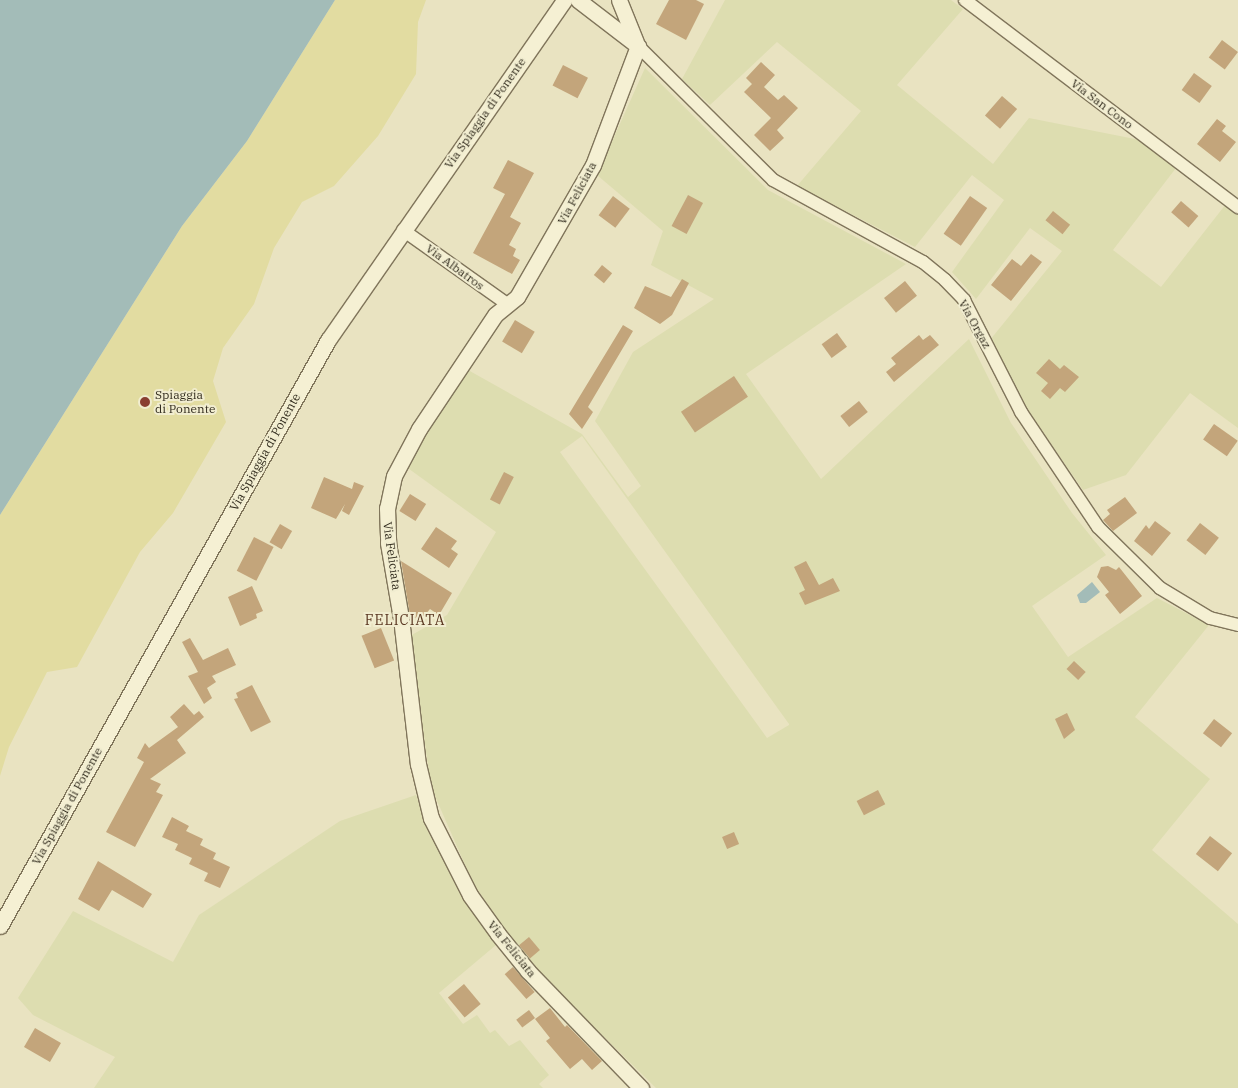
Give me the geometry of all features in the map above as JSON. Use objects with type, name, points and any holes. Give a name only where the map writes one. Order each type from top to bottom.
[{"type":"street","name":"Via Spiaggia di Ponente","points":[[0,926],[308,375],[403,230],[564,0]]},
{"type":"street","points":[[578,0],[638,46]]},
{"type":"street","points":[[606,0],[620,6],[638,46]]},
{"type":"street","name":"Via San Cono","points":[[965,0],[1238,207]]},
{"type":"street","name":"Via Feliciata","points":[[638,46],[593,165],[517,297],[507,304],[478,340],[419,429],[394,476],[387,508],[388,543],[401,618],[422,790],[446,850],[470,895],[528,971],[641,1088]]},
{"type":"street","name":"Via Orgaz","points":[[638,46],[773,180],[923,262],[945,280],[964,300],[1021,412],[1098,526],[1160,588],[1210,618],[1238,625]]},
{"type":"street","name":"Via Albatros","points":[[403,230],[507,304]]},
{"type":"green space","points":[[725,0],[951,0],[963,9],[897,85],[993,164],[1029,118],[1140,140],[1176,168],[1113,250],[1161,287],[1226,204],[1238,214],[1238,428],[1190,393],[1126,475],[1083,490],[1030,414],[990,340],[1062,251],[1030,228],[976,299],[952,272],[1004,200],[972,175],[915,247],[797,186],[861,111],[777,42],[710,105],[682,79]]},
{"type":"green space","points":[[645,68],[768,190],[906,264],[746,374],[821,479],[969,339],[1011,423],[1072,513],[1106,555],[1032,606],[1068,657],[1157,598],[1209,625],[1135,717],[1210,779],[1152,850],[1238,924],[1238,1088],[656,1088],[527,961],[473,883],[431,787],[410,636],[447,615],[496,532],[405,466],[468,370],[582,434],[628,497],[641,486],[595,421],[633,352],[714,299],[651,265],[663,231],[597,175]],"holes":[[[582,436],[789,724],[767,738],[560,452]]]},
{"type":"green space","points":[[416,795],[425,819],[472,908],[496,945],[439,993],[463,1024],[477,1015],[490,1033],[495,1030],[509,1046],[520,1040],[549,1075],[539,1084],[543,1088],[94,1088],[115,1057],[33,1015],[18,998],[73,911],[173,962],[199,915],[340,821]]},
{"type":"sand","name":"Spiaggia di Ponente","points":[[335,0],[426,0],[418,22],[416,74],[378,136],[334,186],[302,202],[274,248],[254,304],[223,348],[213,381],[226,422],[173,513],[140,552],[77,667],[47,672],[9,747],[0,776],[0,515],[182,226],[247,141]]},
{"type":"water","points":[[0,0],[335,0],[247,141],[182,226],[0,515]]},
{"type":"water","points":[[1092,582],[1100,592],[1086,603],[1080,603],[1077,595]]},
{"type":"building","points":[[669,0],[696,0],[704,4],[686,40],[656,24]]},
{"type":"building","points":[[1222,40],[1238,52],[1225,70],[1209,58]]},
{"type":"building","points":[[761,62],[775,75],[764,87],[778,100],[784,95],[798,108],[777,130],[784,138],[770,151],[754,135],[771,118],[744,92],[752,84],[746,78]]},
{"type":"building","points":[[563,65],[588,78],[578,98],[553,85]]},
{"type":"building","points":[[1194,73],[1212,86],[1199,103],[1182,90]]},
{"type":"building","points":[[1002,96],[1017,109],[1000,129],[985,116]]},
{"type":"building","points":[[1217,119],[1226,126],[1222,131],[1236,142],[1220,162],[1197,144]]},
{"type":"building","points":[[508,160],[534,173],[510,217],[521,223],[509,245],[516,249],[513,256],[520,260],[512,274],[473,253],[505,194],[493,188]]},
{"type":"building","points":[[688,195],[703,203],[687,234],[672,226]]},
{"type":"building","points":[[613,196],[630,209],[615,228],[599,215]]},
{"type":"building","points":[[970,196],[987,208],[961,246],[944,234]]},
{"type":"building","points":[[1181,201],[1198,216],[1189,227],[1171,212]]},
{"type":"building","points":[[1053,211],[1070,225],[1063,234],[1045,220]]},
{"type":"building","points":[[1031,254],[1042,262],[1011,301],[991,285],[1012,259],[1021,266]]},
{"type":"building","points":[[602,265],[612,273],[604,283],[594,275]]},
{"type":"building","points":[[682,279],[689,283],[672,315],[660,324],[634,308],[645,286],[671,297]]},
{"type":"building","points":[[905,281],[917,296],[896,313],[884,298]]},
{"type":"building","points":[[515,320],[535,332],[522,353],[502,341]]},
{"type":"building","points":[[623,325],[633,331],[588,407],[593,412],[582,429],[569,414]]},
{"type":"building","points":[[837,333],[847,347],[832,358],[822,344]]},
{"type":"building","points":[[919,335],[923,340],[930,335],[939,345],[894,382],[886,372],[896,364],[891,358]]},
{"type":"building","points":[[1049,359],[1060,369],[1064,365],[1079,377],[1065,392],[1060,388],[1050,399],[1041,391],[1048,383],[1036,373]]},
{"type":"building","points":[[734,376],[748,397],[695,433],[681,412]]},
{"type":"building","points":[[859,401],[868,412],[849,427],[840,416]]},
{"type":"building","points":[[1214,424],[1238,441],[1227,456],[1203,440]]},
{"type":"building","points":[[504,472],[514,477],[500,505],[490,500]]},
{"type":"building","points":[[324,477],[352,489],[354,482],[364,486],[349,515],[342,511],[345,504],[336,519],[311,508]]},
{"type":"building","points":[[410,494],[426,504],[416,521],[399,511]]},
{"type":"building","points":[[1125,497],[1137,513],[1113,531],[1103,520],[1110,514],[1107,510]]},
{"type":"building","points":[[1155,521],[1171,533],[1152,556],[1134,541],[1146,525],[1149,529]]},
{"type":"building","points":[[1200,523],[1219,538],[1205,555],[1186,540]]},
{"type":"building","points":[[280,524],[292,531],[282,549],[270,542]]},
{"type":"building","points":[[436,527],[457,541],[451,549],[458,554],[449,568],[421,549]]},
{"type":"building","points":[[254,537],[274,547],[256,581],[237,571]]},
{"type":"building","points":[[401,561],[452,593],[439,615],[430,609],[424,616],[412,618]]},
{"type":"building","points":[[806,561],[819,585],[833,578],[840,591],[805,605],[799,593],[805,590],[794,567]]},
{"type":"building","points":[[1108,566],[1116,570],[1119,567],[1142,596],[1120,614],[1105,595],[1109,592],[1097,577],[1101,567]]},
{"type":"building","points":[[252,586],[263,611],[256,614],[257,618],[240,626],[228,597]]},
{"type":"building","points":[[381,628],[394,660],[375,668],[362,636]]},
{"type":"building","points":[[190,638],[203,660],[228,648],[236,665],[212,676],[216,682],[207,688],[212,698],[204,704],[188,676],[198,672],[182,642]]},
{"type":"building","points":[[1074,661],[1086,672],[1078,680],[1066,669]]},
{"type":"building","points":[[252,685],[271,722],[251,732],[234,699],[238,698],[236,693]]},
{"type":"building","points":[[184,704],[194,715],[199,711],[204,717],[177,740],[186,753],[150,779],[161,784],[156,792],[163,795],[135,847],[106,832],[144,762],[137,758],[145,743],[149,748],[178,727],[170,717]]},
{"type":"building","points":[[1067,713],[1075,730],[1064,739],[1055,719]]},
{"type":"building","points":[[1214,719],[1232,733],[1221,747],[1203,733]]},
{"type":"building","points":[[878,790],[885,804],[864,815],[857,801]]},
{"type":"building","points":[[172,817],[189,826],[186,831],[203,839],[200,845],[216,853],[213,859],[230,867],[220,888],[204,881],[208,873],[189,864],[192,858],[175,850],[178,844],[162,837]]},
{"type":"building","points":[[734,832],[739,844],[727,849],[722,837]]},
{"type":"building","points":[[1210,836],[1232,853],[1218,871],[1196,854]]},
{"type":"building","points":[[98,861],[152,894],[143,908],[112,890],[99,911],[78,899]]},
{"type":"building","points":[[529,937],[540,950],[530,958],[519,945]]},
{"type":"building","points":[[513,967],[535,992],[526,999],[505,974]]},
{"type":"building","points":[[464,984],[481,1004],[465,1017],[448,997]]},
{"type":"building","points":[[550,1008],[565,1027],[567,1025],[602,1061],[592,1070],[582,1059],[570,1069],[546,1041],[550,1038],[535,1019]]},
{"type":"building","points":[[529,1010],[535,1018],[522,1028],[516,1020]]},
{"type":"building","points":[[35,1028],[61,1043],[50,1062],[24,1047]]},
{"type":"place","name":"Spiaggia di Ponente","points":[[145,402]]},
{"type":"district","name":"FELICIATA","points":[[405,620]]}]
